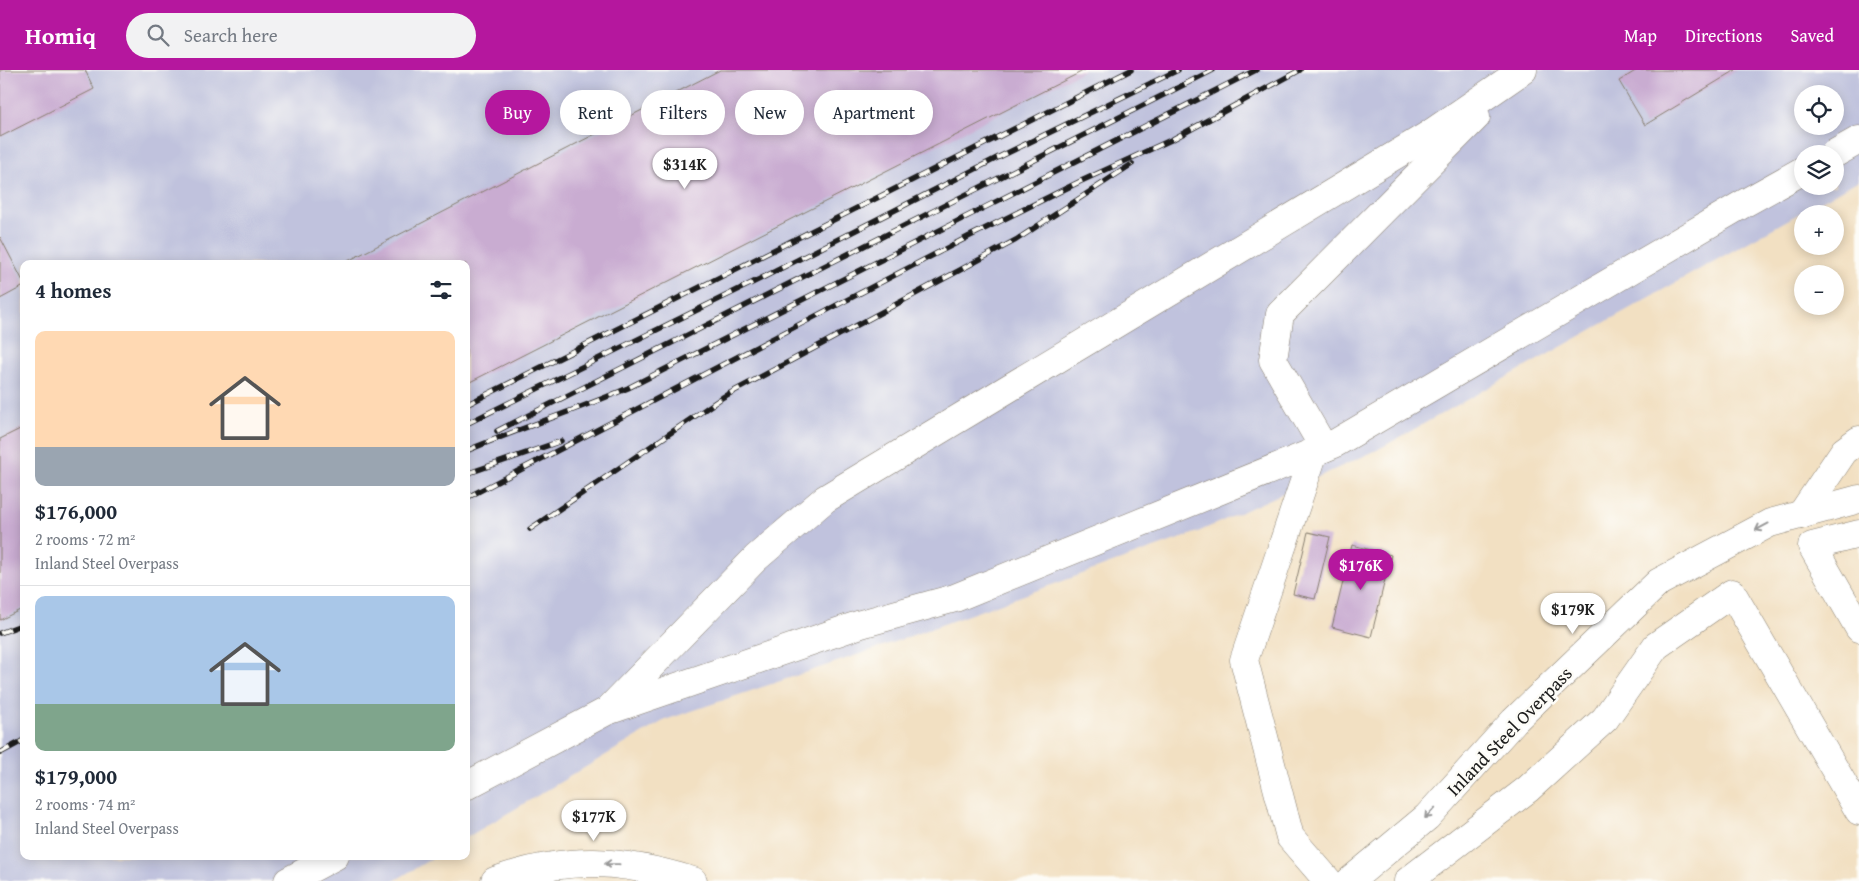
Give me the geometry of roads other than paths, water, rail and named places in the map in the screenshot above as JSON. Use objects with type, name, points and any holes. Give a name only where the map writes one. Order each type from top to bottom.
[{"type":"street","points":[[1328,881],[1290,837],[1244,660],[1319,450],[1272,360],[1280,314],[1522,70]]},
{"type":"street","points":[[607,711],[756,558],[825,499],[1427,136],[1522,70]]},
{"type":"street","points":[[1844,148],[1859,140]]},
{"type":"street","points":[[470,784],[607,711],[861,624],[955,598],[1319,450],[1351,434],[1794,176]]},
{"type":"street","points":[[1801,515],[1844,451],[1859,440]]},
{"type":"street","name":"Inland Steel Overpass","points":[[1356,879],[1427,817],[1514,721],[1659,582],[1770,523],[1859,499]]},
{"type":"street","points":[[1859,534],[1812,546],[1859,628]]},
{"type":"street","points":[[1408,881],[1528,790],[1605,719],[1656,646],[1732,593],[1859,811]]},
{"type":"street","points":[[288,881],[327,860]]},
{"type":"street","points":[[495,881],[525,870],[572,863],[622,864],[667,873],[693,881]]},
{"type":"railway","points":[[470,403],[1131,70]]},
{"type":"railway","points":[[470,422],[764,277],[997,158],[1178,70]]},
{"type":"railway","points":[[497,431],[1213,70]]},
{"type":"railway","points":[[470,449],[628,388],[1256,70]]},
{"type":"railway","points":[[470,496],[968,237],[1079,182],[1173,139],[1300,70]]},
{"type":"railway","points":[[530,529],[723,397],[1016,240],[1132,164]]},
{"type":"railway","points":[[470,473],[561,441]]},
{"type":"railway","points":[[0,633],[20,626]]},
{"type":"railway","points":[[0,753],[20,742]]}]
